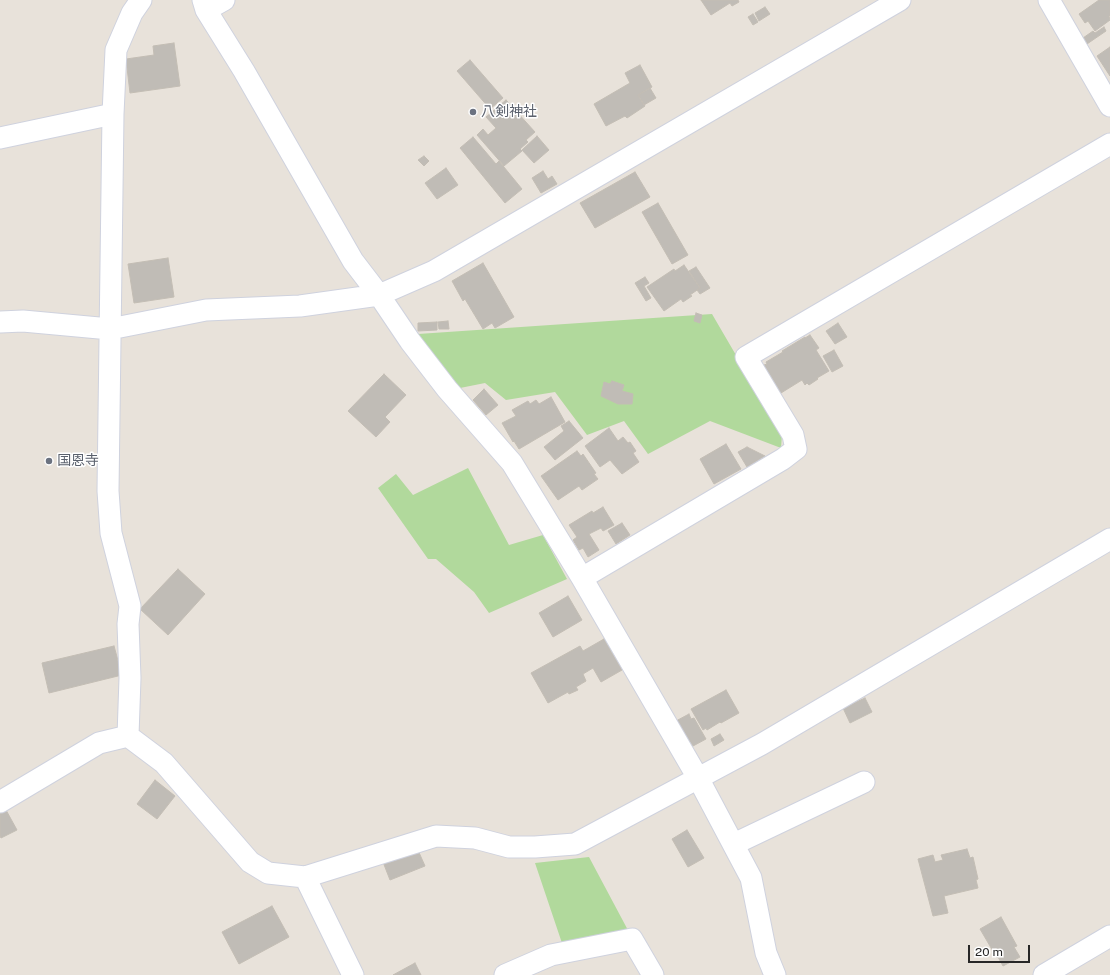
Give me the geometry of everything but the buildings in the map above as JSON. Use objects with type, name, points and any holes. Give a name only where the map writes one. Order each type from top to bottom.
[{"type":"street","points":[[128,736],[130,678],[128,624],[130,606],[111,533],[108,491],[113,114],[116,50],[132,13],[142,0]]},
{"type":"street","points":[[0,322],[23,320],[110,329],[206,310],[300,306],[379,295],[434,271],[900,0]]},
{"type":"street","points":[[1049,0],[1110,106]]},
{"type":"street","points":[[211,3],[244,71],[353,261],[379,295],[410,341],[447,389],[512,463],[582,578],[698,778],[751,878],[766,953],[775,975]]},
{"type":"street","points":[[0,138],[113,114]]},
{"type":"street","points":[[582,578],[783,459],[796,449],[793,434],[746,357],[1110,144]]},
{"type":"street","points":[[128,736],[164,763],[250,862],[268,873],[304,877],[436,836],[475,838],[509,847],[575,844],[762,744],[1110,539]]},
{"type":"street","points":[[0,802],[99,743],[128,736]]},
{"type":"street","points":[[734,844],[864,782]]},
{"type":"street","points":[[304,877],[353,975]]},
{"type":"street","points":[[1044,975],[1110,936]]},
{"type":"street","points":[[505,975],[551,955],[632,939],[653,975]]},
{"type":"green space","points":[[712,314],[782,434],[781,448],[710,421],[648,454],[624,421],[587,435],[555,392],[506,400],[485,383],[460,388],[418,334]]},
{"type":"green space","points":[[468,468],[509,545],[543,535],[567,579],[489,613],[474,592],[436,559],[428,559],[378,488],[396,474],[413,495]]},
{"type":"green space","points":[[589,857],[630,934],[566,955],[535,863]]},
{"type":"place","name":"八剣神社","points":[[473,112]]},
{"type":"place","name":"国恩寺","points":[[49,461]]}]
